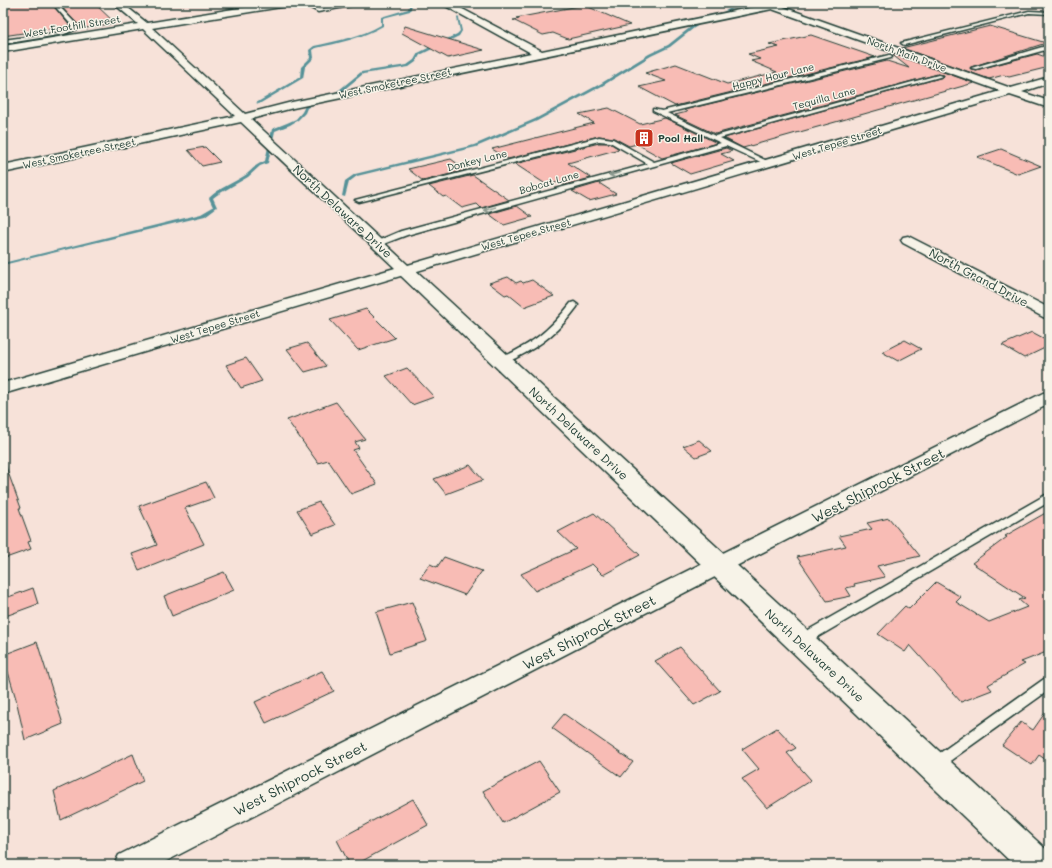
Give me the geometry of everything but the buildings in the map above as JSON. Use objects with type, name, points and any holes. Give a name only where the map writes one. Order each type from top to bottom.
[{"type":"street","name":"North Delaware Drive","points":[[117,3],[145,26],[243,117],[1038,865]]},
{"type":"street","name":"West Foothill Street","points":[[3,49],[288,3]]},
{"type":"street","points":[[444,3],[541,54]]},
{"type":"street","name":"West Smoketree Street","points":[[3,169],[292,105],[769,5],[789,3]]},
{"type":"street","name":"North Main Drive","points":[[769,5],[1009,92],[1049,105]]},
{"type":"street","name":"West Tepee Street","points":[[3,389],[1049,80]]},
{"type":"street","name":"North Grand Drive","points":[[908,240],[1049,314]]},
{"type":"street","name":"West Shiprock Street","points":[[129,865],[1049,397]]},
{"type":"lane","points":[[3,42],[64,33],[75,28],[75,26],[54,3]]},
{"type":"lane","points":[[303,3],[318,11],[348,6],[345,3]]},
{"type":"lane","points":[[904,43],[1029,12],[1049,13]]},
{"type":"lane","points":[[974,68],[1049,47]]},
{"type":"lane","name":"Happy Hour Lane","points":[[662,113],[889,57]]},
{"type":"lane","name":"Tequilla Lane","points":[[714,138],[940,76]]},
{"type":"lane","points":[[655,110],[767,163]]},
{"type":"lane","name":"Donkey Lane","points":[[359,200],[599,139],[611,140],[653,164]]},
{"type":"lane","name":"Bobcat Lane","points":[[378,244],[404,233],[726,144]]},
{"type":"lane","points":[[502,361],[526,350],[542,339],[551,332],[574,305]]},
{"type":"lane","points":[[800,641],[1049,497]]},
{"type":"lane","points":[[933,765],[1049,683]]},
{"type":"waterway","points":[[258,103],[302,77],[303,67],[312,58],[311,50],[315,47],[349,39],[366,33],[382,25],[382,18],[409,10],[411,4],[414,3]]},
{"type":"waterway","points":[[714,17],[743,3]]},
{"type":"waterway","points":[[330,96],[340,91],[362,73],[408,66],[415,61],[419,54],[458,35],[461,31],[458,18]]},
{"type":"waterway","points":[[344,196],[347,181],[356,175],[475,146],[536,120],[601,85],[650,55],[669,46],[693,27],[705,21]]},
{"type":"waterway","points":[[3,264],[203,215],[215,207],[211,198],[250,174],[257,166],[267,162],[273,130],[297,119],[301,116],[306,107],[318,101]]},
{"type":"place","name":"Pool Hall","points":[[644,138]]}]
